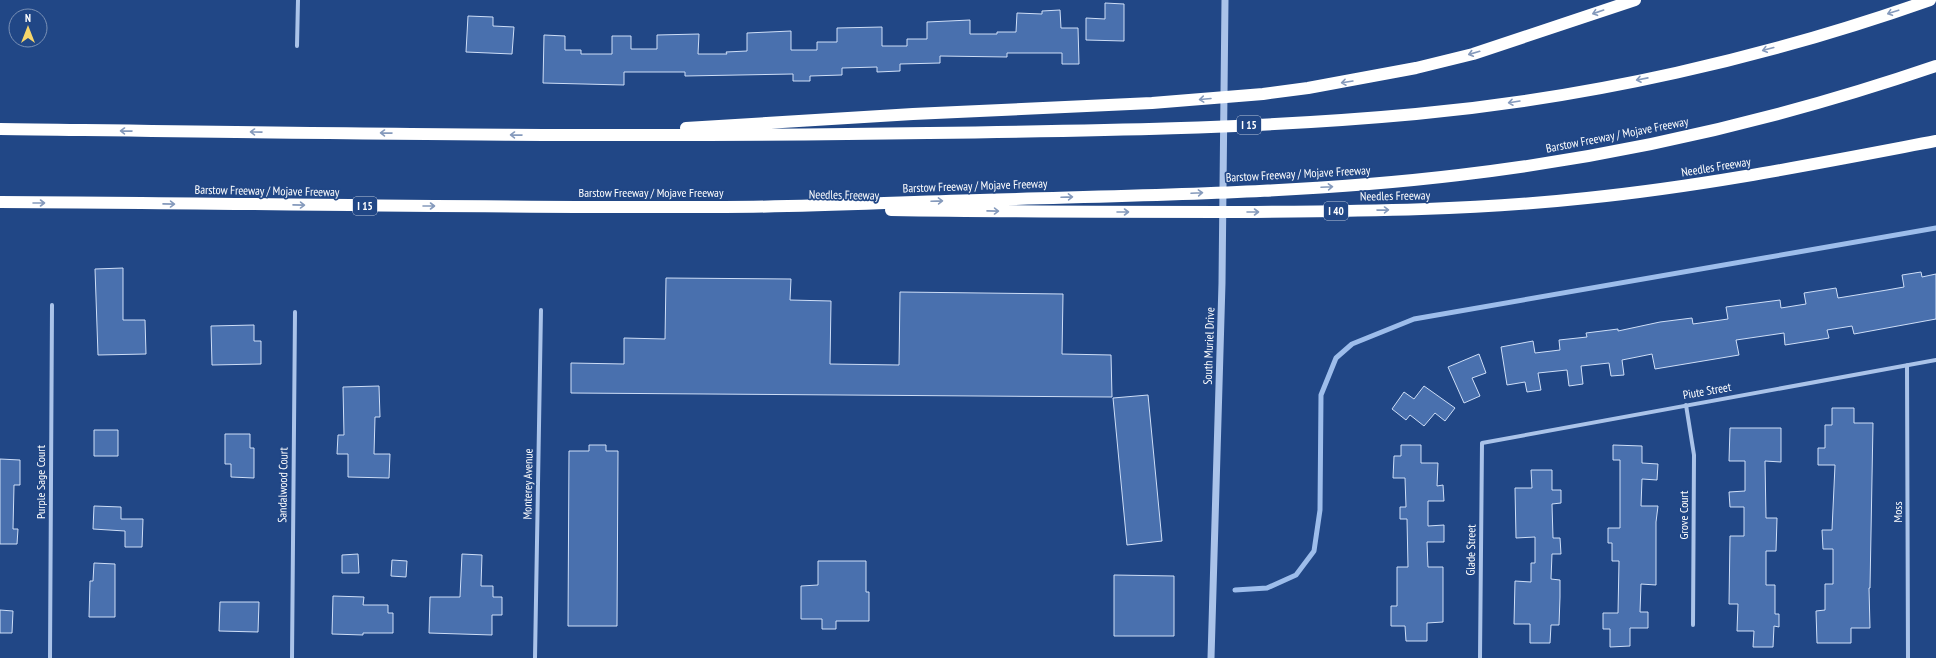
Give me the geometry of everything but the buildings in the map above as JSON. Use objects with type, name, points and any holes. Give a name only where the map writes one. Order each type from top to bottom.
[{"type":"highway","points":[[555,135],[913,114],[1152,103],[1264,94],[1351,81],[1473,54],[1635,0]]},
{"type":"highway","name":"I 15","points":[[0,129],[782,136],[1038,132],[1303,122],[1418,114],[1526,100],[1673,73],[1793,43],[1930,0]]},
{"type":"highway","name":"Barstow Freeway / Mojave Freeway","points":[[0,202],[386,206],[730,207],[1172,194],[1333,186],[1457,175],[1590,156],[1687,137],[1813,105],[1936,66]]},
{"type":"highway","name":"Needles Freeway","points":[[730,207],[1084,213],[1443,208],[1585,198],[1660,190],[1738,178],[1936,141]]},
{"type":"street","points":[[297,46],[298,0]]},
{"type":"street","name":"South Muriel Drive","points":[[1211,658],[1222,283],[1225,0]]},
{"type":"street","name":"Purple Sage Court","points":[[50,658],[52,305]]},
{"type":"street","name":"Monterey Avenue","points":[[535,658],[541,310]]},
{"type":"street","name":"Sandalwood Court","points":[[292,658],[295,312]]},
{"type":"street","name":"Piute Street","points":[[1482,442],[1936,360]]},
{"type":"street","name":"Moss","points":[[1907,365],[1908,658]]},
{"type":"street","name":"Grove Court","points":[[1686,405],[1694,455],[1693,625]]},
{"type":"street","name":"Glade Street","points":[[1480,658],[1482,442]]},
{"type":"waterway","points":[[1235,590],[1267,588],[1296,575],[1314,551],[1320,510],[1321,395],[1336,358],[1352,344],[1414,319],[1936,228]]}]
